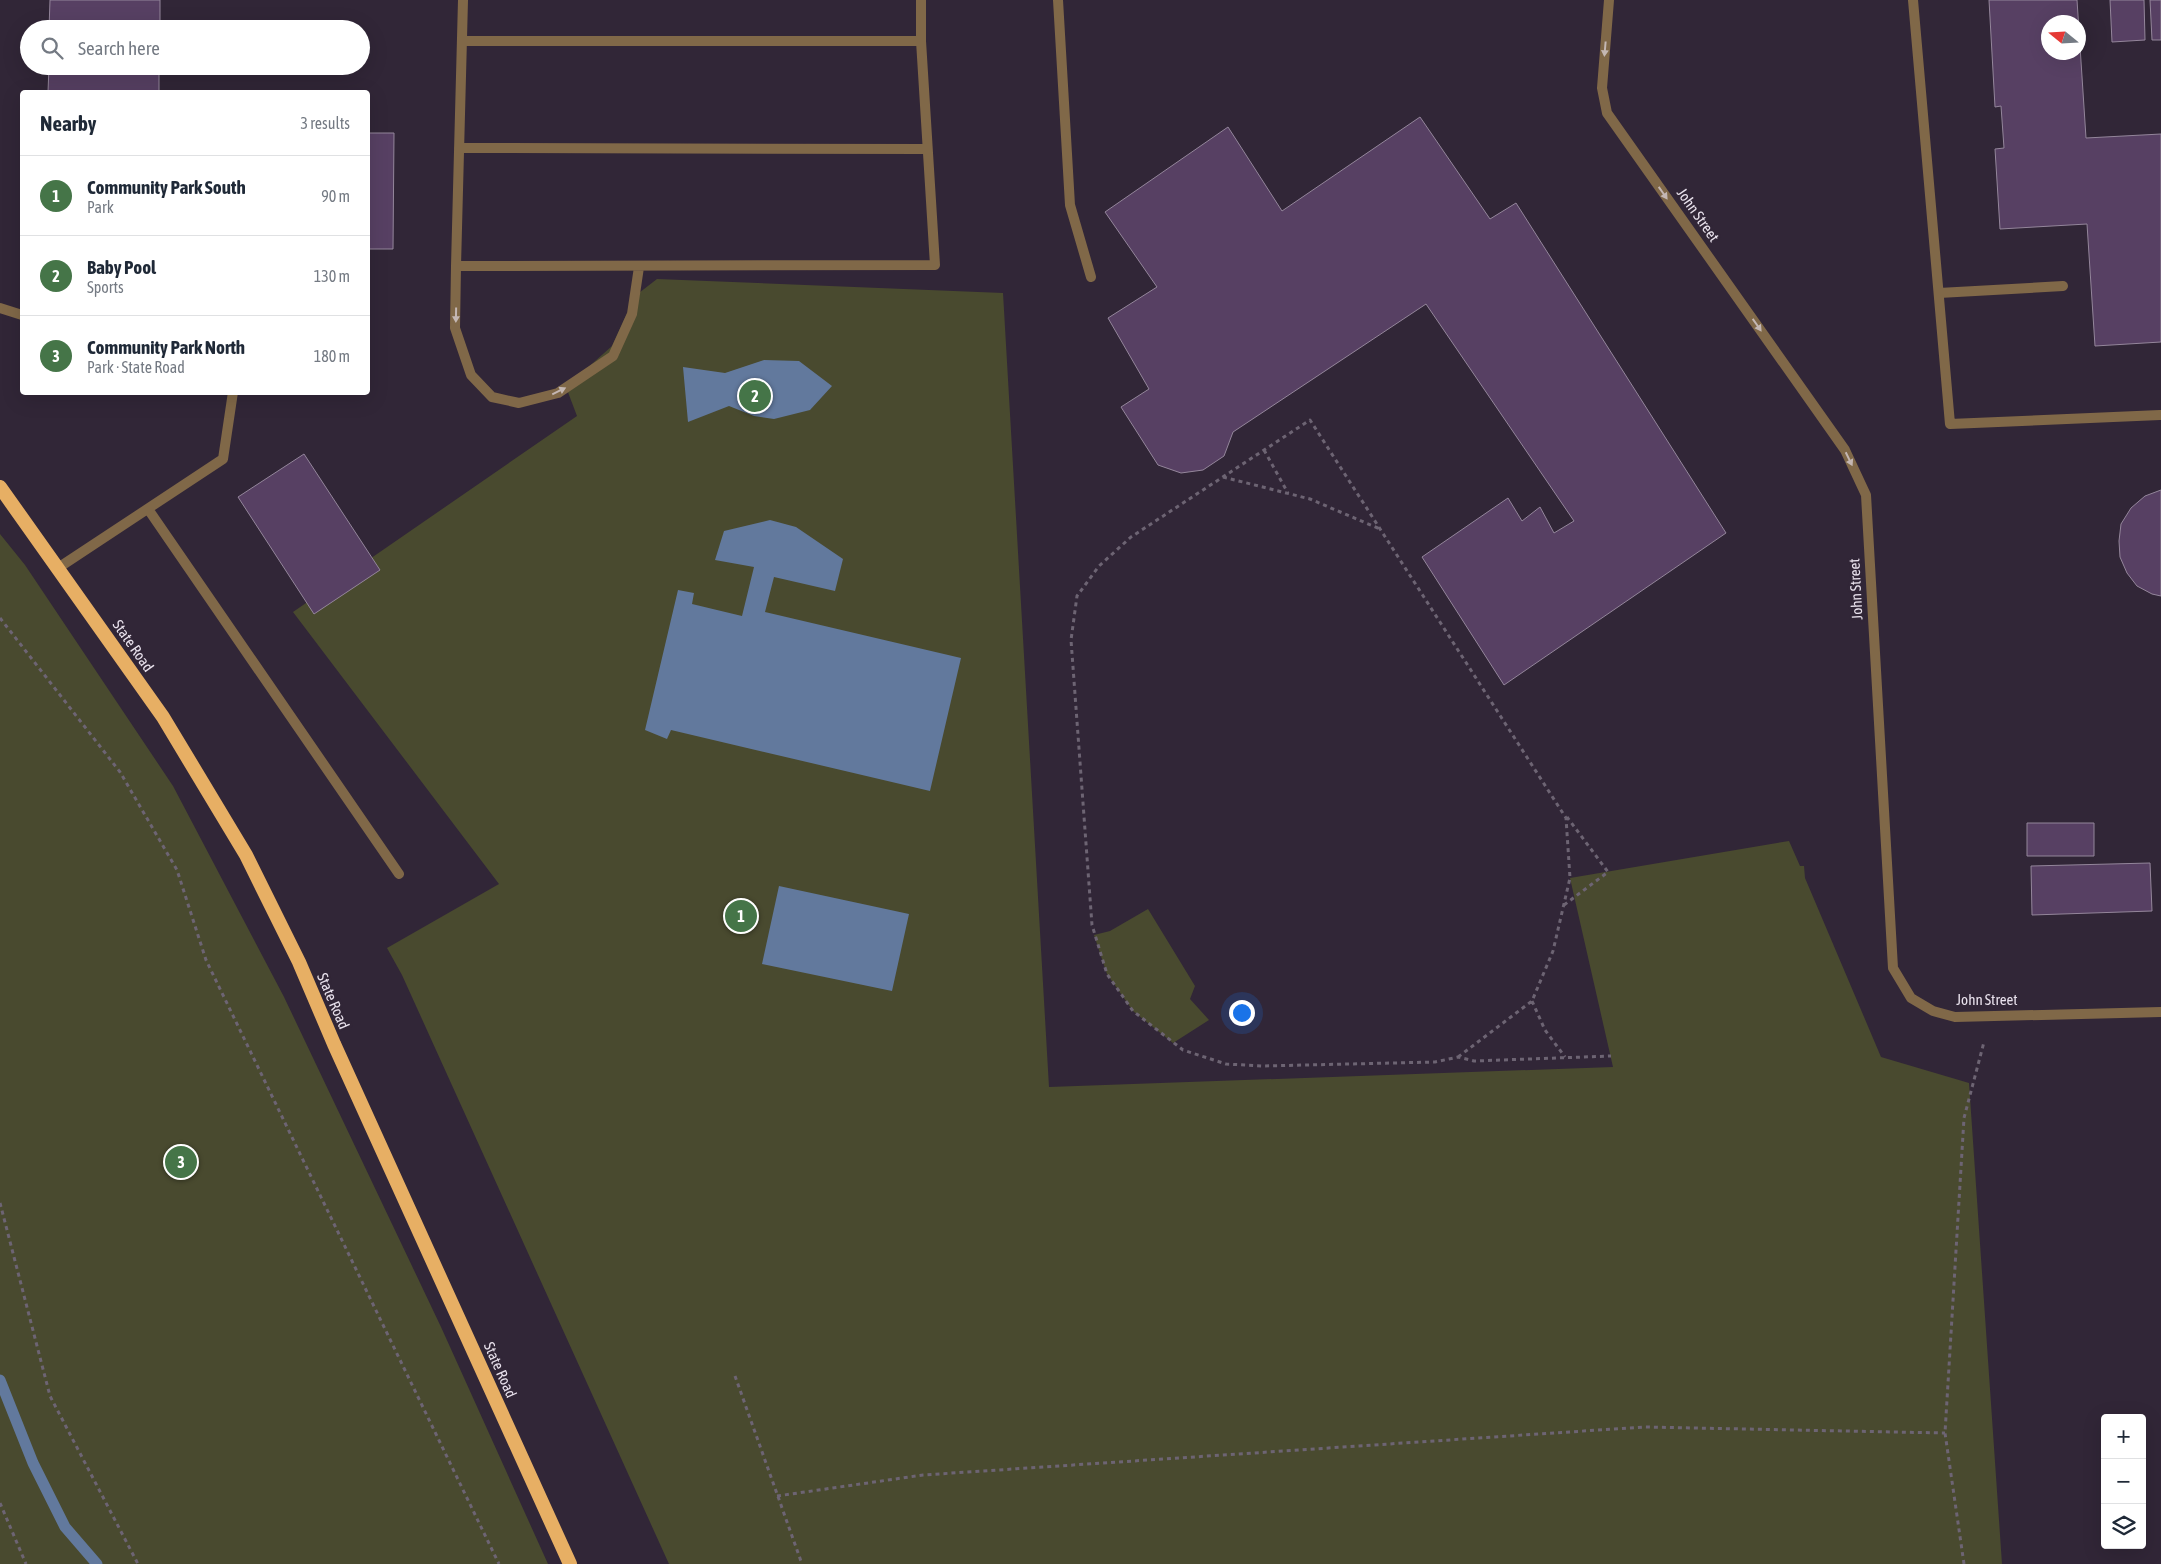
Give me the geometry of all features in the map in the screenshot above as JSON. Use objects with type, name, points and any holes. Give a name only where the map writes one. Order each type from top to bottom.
[{"type":"highway","name":"State Road","points":[[0,487],[163,717],[246,855],[299,962],[334,1044],[570,1564]]},
{"type":"street","points":[[463,0],[455,328],[471,375],[492,397],[519,403],[558,393],[613,356],[632,314],[639,267]]},
{"type":"street","points":[[456,266],[935,265],[921,41],[921,0]]},
{"type":"street","points":[[1058,0],[1070,205],[1091,277]]},
{"type":"street","name":"John Street","points":[[1609,0],[1602,88],[1607,113],[1845,450],[1866,495],[1893,968],[1911,998],[1933,1011],[1955,1017],[2161,1012]]},
{"type":"street","points":[[1913,0],[1950,424],[2160,415]]},
{"type":"street","points":[[462,41],[921,41]]},
{"type":"street","points":[[459,148],[928,149]]},
{"type":"street","points":[[1939,293],[2063,286]]},
{"type":"street","points":[[0,308],[20,314]]},
{"type":"street","points":[[58,568],[223,459],[233,395]]},
{"type":"street","points":[[148,509],[399,874]]},
{"type":"path","points":[[1310,420],[1566,818],[1570,878],[1553,951],[1532,1001],[1458,1057],[1435,1062],[1263,1066],[1226,1064],[1183,1050],[1173,1043],[1133,1011],[1107,974],[1092,925],[1070,640],[1077,596],[1099,566],[1131,537],[1223,477],[1310,420]]},
{"type":"path","points":[[1264,450],[1289,493]]},
{"type":"path","points":[[1223,477],[1310,499],[1381,529]]},
{"type":"path","points":[[0,618],[120,772],[178,870],[206,960],[499,1564]]},
{"type":"path","points":[[1559,806],[1608,872],[1564,905]]},
{"type":"path","points":[[1532,1001],[1544,1030],[1565,1058]]},
{"type":"path","points":[[1964,1564],[1945,1433],[1964,1118],[1992,1016]]},
{"type":"path","points":[[1458,1057],[1474,1062],[1611,1056]]},
{"type":"path","points":[[0,1203],[50,1396],[138,1564]]},
{"type":"path","points":[[735,1376],[802,1564]]},
{"type":"path","points":[[777,1496],[923,1475],[1644,1427],[1945,1433]]},
{"type":"path","points":[[0,1503],[26,1564]]},
{"type":"green space","points":[[657,279],[1003,293],[1049,1087],[1613,1067],[1570,878],[1789,841],[1800,866],[1804,866],[1805,878],[1881,1057],[1969,1083],[2002,1564],[669,1564],[402,975],[387,948],[499,884],[293,612],[577,416],[566,387],[612,346],[635,296]]},
{"type":"green space","points":[[0,534],[25,565],[173,786],[284,997],[441,1327],[548,1564],[0,1564]]},
{"type":"green space","points":[[1148,909],[1195,986],[1190,999],[1209,1020],[1173,1043],[1133,1011],[1107,974],[1094,935],[1110,931]]},
{"type":"water","points":[[764,360],[799,361],[832,386],[810,410],[774,419],[754,416],[729,406],[688,422],[683,367],[725,373]]},
{"type":"water","points":[[770,520],[796,527],[843,559],[835,591],[774,577],[765,612],[961,658],[930,791],[671,730],[667,739],[645,730],[678,590],[694,593],[692,604],[742,616],[754,567],[715,560],[724,531]]},
{"type":"water","points":[[779,886],[909,914],[892,991],[762,964]]},
{"type":"building","points":[[50,0],[160,0],[160,20],[49,20]]},
{"type":"building","points":[[1989,0],[2077,0],[2078,15],[2041,15],[2041,60],[2081,60],[2086,138],[2161,134],[2161,342],[2095,346],[2087,224],[2000,229],[1995,149],[2004,148],[2001,106],[1995,107]]},
{"type":"building","points":[[2110,0],[2144,0],[2145,40],[2112,42]]},
{"type":"building","points":[[2150,0],[2161,0],[2161,40],[2152,40]]},
{"type":"building","points":[[49,75],[159,75],[159,90],[48,90]]},
{"type":"building","points":[[1420,117],[1490,219],[1516,203],[1726,533],[1504,685],[1422,557],[1508,498],[1522,521],[1540,507],[1554,533],[1574,521],[1426,304],[1233,432],[1224,456],[1203,470],[1181,473],[1158,465],[1121,407],[1149,389],[1108,318],[1157,287],[1105,212],[1228,127],[1282,211]]},
{"type":"building","points":[[370,133],[394,133],[393,249],[370,249]]},
{"type":"building","points":[[304,454],[380,570],[314,614],[238,497]]},
{"type":"building","points":[[2161,490],[2161,596],[2152,594],[2137,586],[2127,573],[2120,557],[2119,541],[2121,524],[2131,508],[2145,496]]},
{"type":"building","points":[[2027,823],[2094,823],[2094,856],[2027,856]]},
{"type":"building","points":[[2150,863],[2152,911],[2032,915],[2031,866]]},
{"type":"waterway","points":[[0,1380],[33,1463],[65,1527],[97,1564]]},
{"type":"place","name":"Baby Pool","points":[[755,396]]},
{"type":"place","name":"Community Park South","points":[[741,916]]},
{"type":"place","name":"Community Park North","points":[[181,1162]]}]
